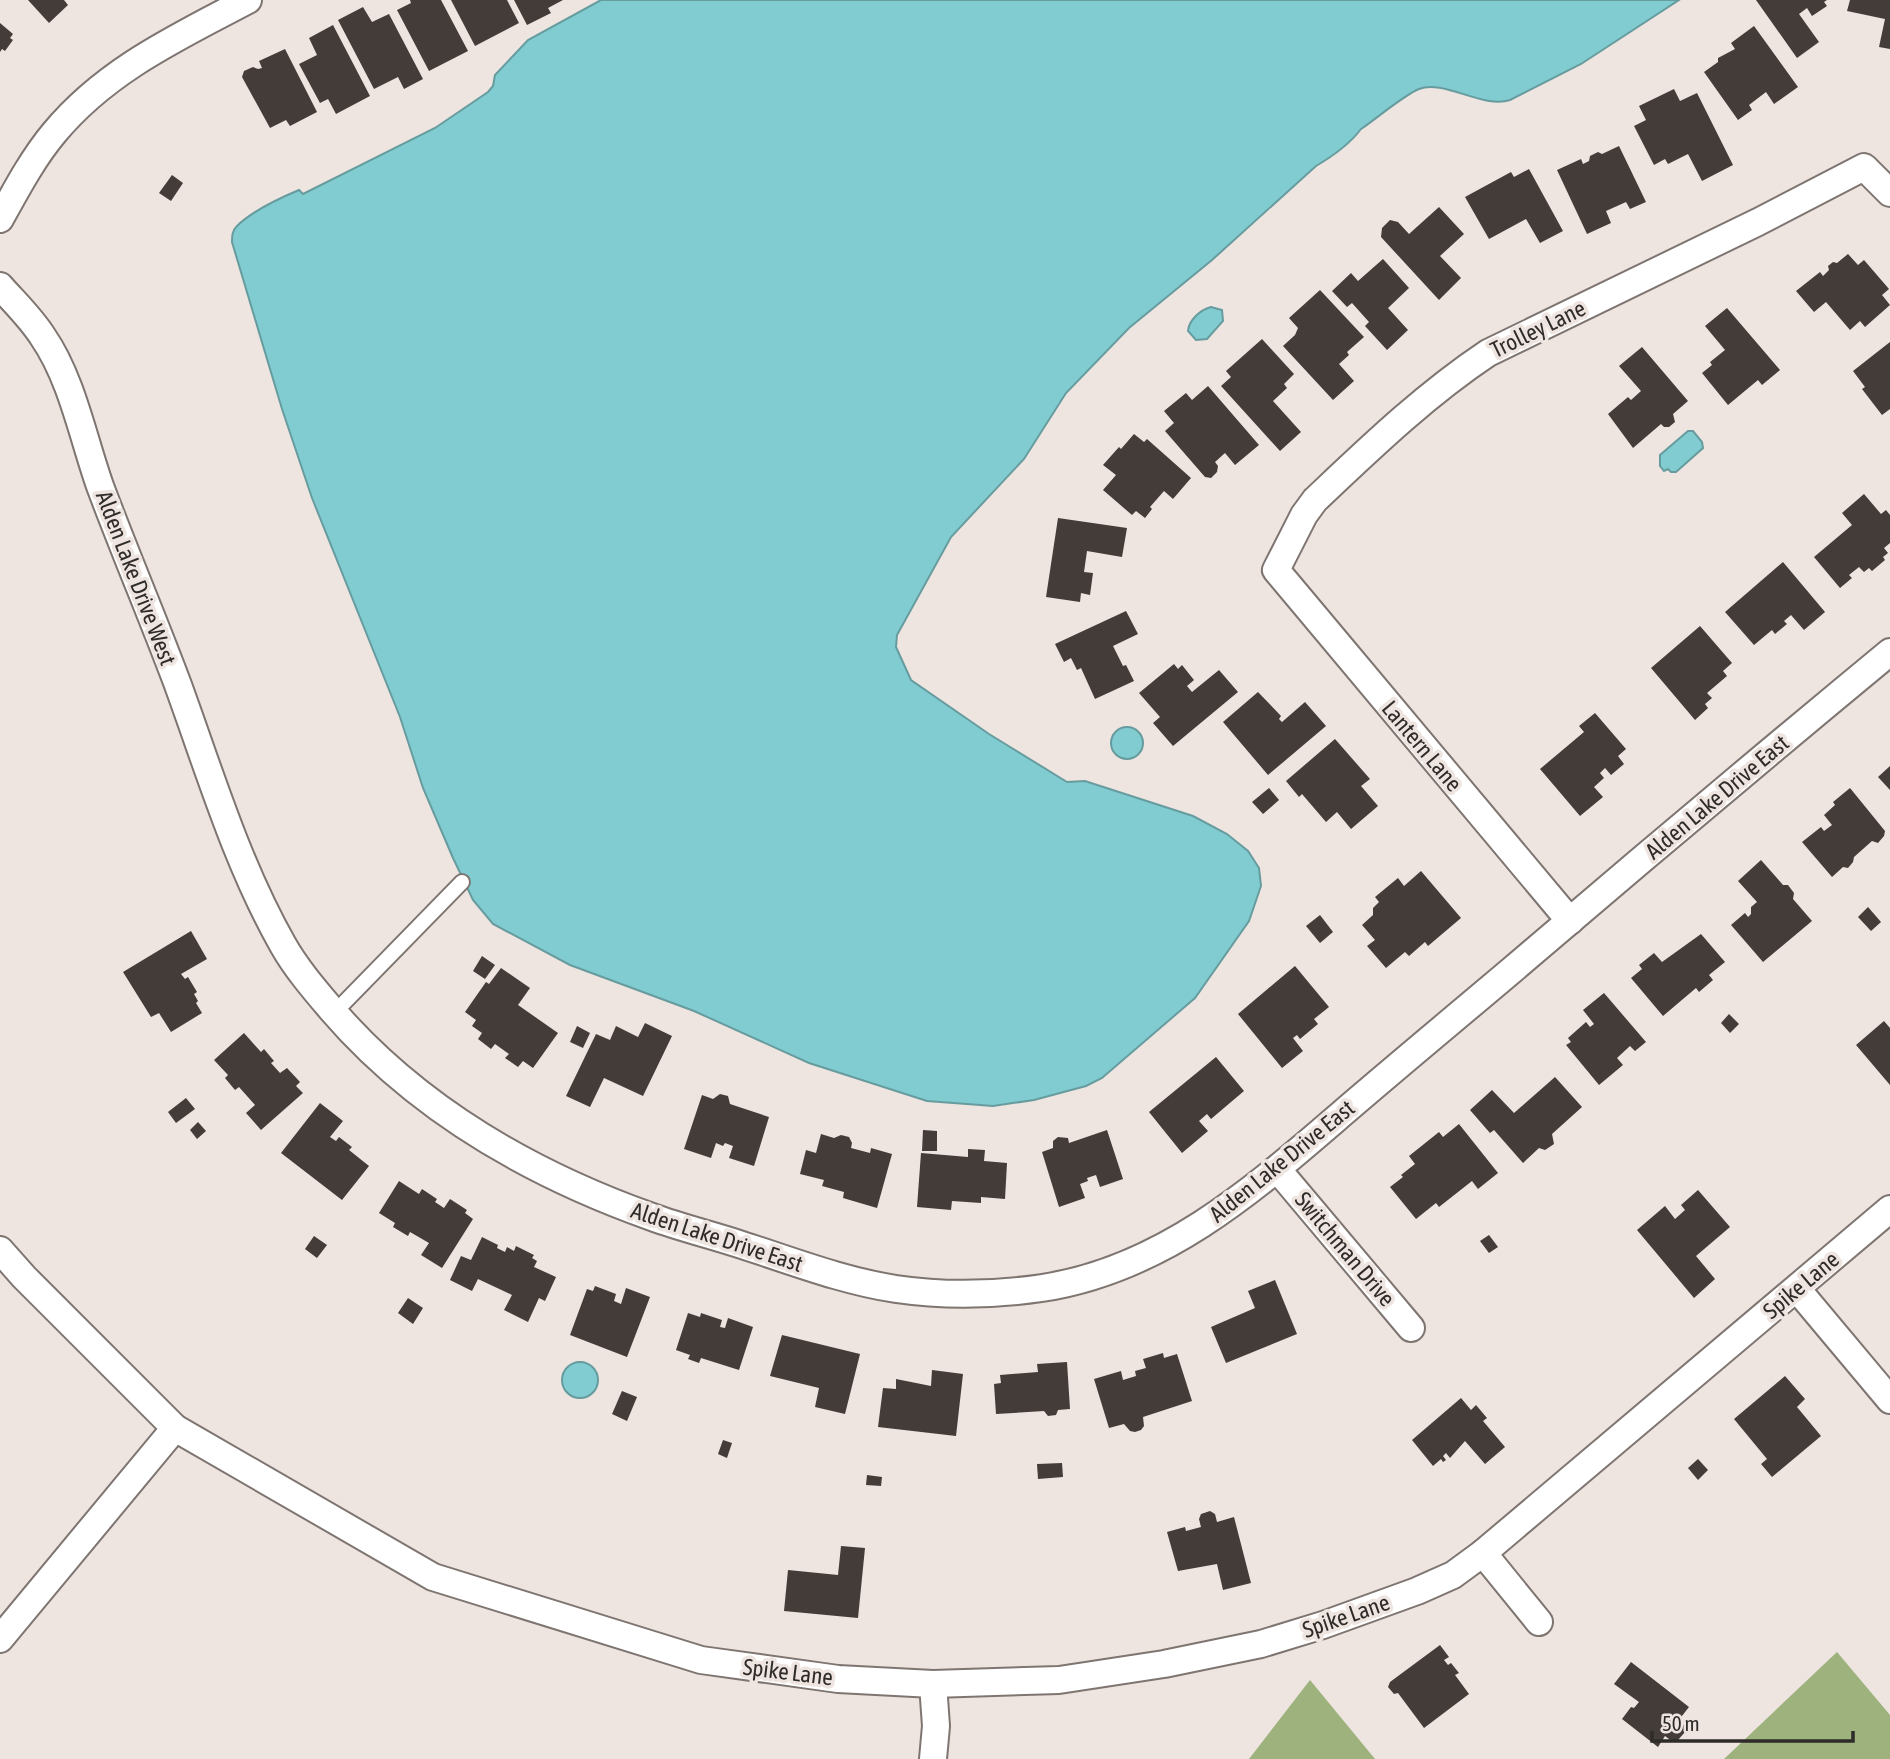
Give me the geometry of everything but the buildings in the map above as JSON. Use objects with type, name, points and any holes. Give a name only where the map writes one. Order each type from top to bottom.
[{"type":"street","points":[[0,219],[53,133],[94,93],[144,56],[248,0]]},
{"type":"street","name":"Trolley Lane","points":[[1276,570],[1304,515],[1315,500],[1412,412],[1465,368],[1499,347],[1758,222],[1864,167],[1890,193]]},
{"type":"street","name":"Alden Lake Drive West","points":[[0,286],[48,343],[71,398],[99,483],[175,677],[251,883]]},
{"type":"street","name":"Lantern Lane","points":[[1276,570],[1570,921]]},
{"type":"street","name":"Alden Lake Drive East","points":[[251,883],[286,951],[334,1013],[366,1048],[409,1086],[470,1129],[555,1177],[672,1225],[784,1260],[890,1288],[955,1294],[1043,1288],[1137,1260],[1190,1233],[1278,1170],[1890,652]]},
{"type":"street","name":"Switchman Drive","points":[[1278,1170],[1411,1328]]},
{"type":"street","name":"Spike Lane","points":[[0,1250],[175,1428],[433,1577],[701,1660],[826,1677],[933,1684],[1059,1680],[1164,1664],[1261,1644],[1323,1625],[1453,1575],[1483,1553],[1890,1209]]},
{"type":"street","points":[[1797,1289],[1890,1400]]},
{"type":"street","points":[[0,1639],[175,1428]]},
{"type":"street","points":[[1483,1553],[1539,1622]]},
{"type":"street","points":[[933,1684],[936,1726],[933,1759]]},
{"type":"lane","points":[[334,1013],[462,882]]},
{"type":"green space","points":[[1837,1652],[1890,1715],[1890,1759],[1724,1759]]},
{"type":"green space","points":[[1310,1680],[1375,1759],[1249,1759]]},
{"type":"water","points":[[601,0],[1679,0],[1581,64],[1510,100],[1488,101],[1451,90],[1429,87],[1406,96],[1361,129],[1346,145],[1316,166],[1212,260],[1129,328],[1066,393],[1024,459],[951,537],[897,635],[896,647],[911,680],[989,734],[1067,782],[1085,781],[1193,816],[1227,834],[1248,851],[1259,868],[1261,886],[1249,921],[1195,998],[1102,1078],[1086,1086],[1034,1100],[993,1106],[927,1101],[809,1063],[694,1011],[570,965],[493,924],[473,900],[453,858],[423,788],[400,717],[312,498],[282,409],[232,236],[243,220],[267,205],[299,190],[303,194],[435,128],[488,92],[493,86],[495,75],[528,40]]},
{"type":"water","points":[[1211,307],[1222,310],[1223,321],[1207,339],[1196,340],[1188,331],[1190,323],[1199,313]]},
{"type":"water","points":[[1688,431],[1693,431],[1702,442],[1703,448],[1676,472],[1668,469],[1664,471],[1660,466],[1660,455]]},
{"type":"water","points":[[1127,727],[1138,732],[1143,743],[1138,754],[1127,759],[1116,754],[1111,743],[1116,732]]},
{"type":"water","points":[[580,1362],[593,1367],[598,1380],[593,1393],[580,1398],[567,1393],[562,1380],[567,1367]]}]
